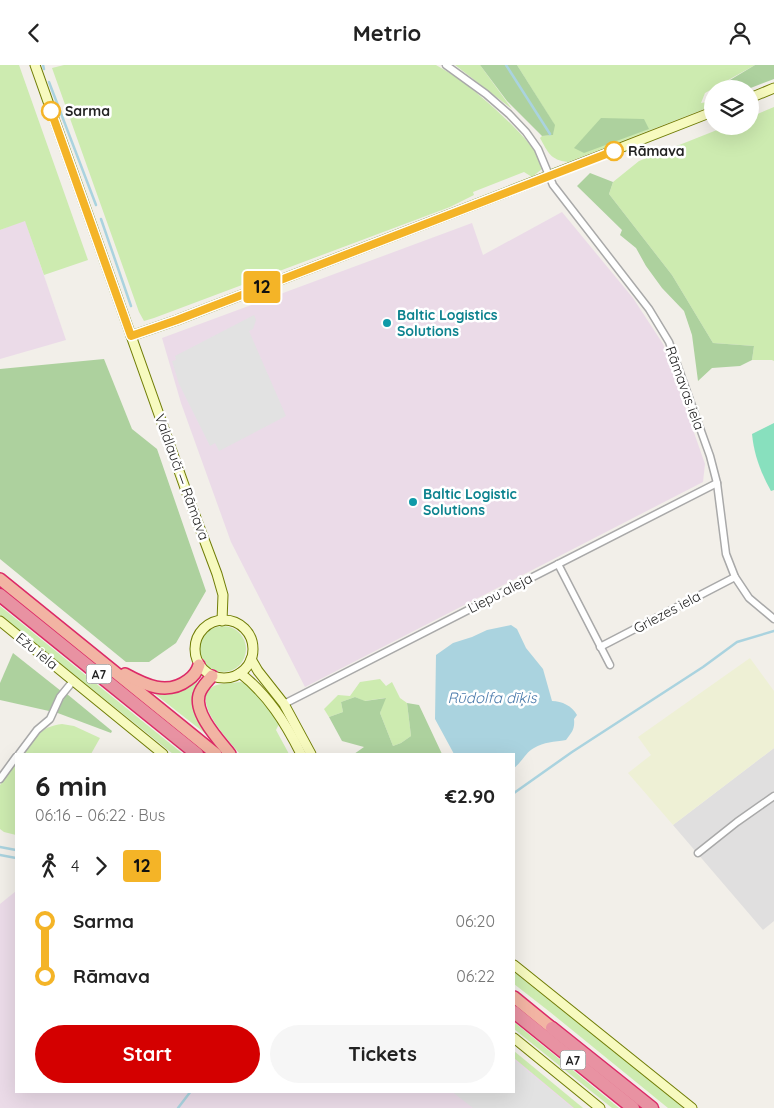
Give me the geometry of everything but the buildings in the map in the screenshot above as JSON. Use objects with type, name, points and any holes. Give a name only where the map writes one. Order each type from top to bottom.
[{"type":"highway","name":"A7","points":[[0,579],[215,753]]},
{"type":"highway","name":"A7","points":[[0,595],[196,753]]},
{"type":"highway","points":[[101,661],[141,683],[165,688],[183,684],[194,675],[200,665]]},
{"type":"highway","points":[[212,675],[202,687],[198,698],[199,703],[203,717],[229,753]]},
{"type":"highway","name":"A7","points":[[515,998],[652,1108]]},
{"type":"highway","name":"A7","points":[[515,1013],[633,1108]]},
{"type":"main road","name":"Valdlauči — Rāmava","points":[[35,65],[217,575],[223,595],[222,621]]},
{"type":"main road","points":[[759,94],[774,88]]},
{"type":"main road","points":[[131,336],[177,320],[704,115]]},
{"type":"main road","name":"Ežu iela","points":[[0,621],[162,753]]},
{"type":"main road","points":[[231,621],[246,630],[253,646],[251,659],[240,673],[228,678],[212,675],[200,665],[195,649],[197,638],[206,627],[214,622],[231,621]]},
{"type":"main road","points":[[251,659],[284,704],[310,753]]},
{"type":"main road","points":[[240,673],[261,691],[276,709],[300,753]]},
{"type":"main road","points":[[515,966],[692,1108]]},
{"type":"main road","points":[[515,1039],[600,1108]]},
{"type":"street","name":"Rāmavas iela","points":[[446,65],[486,94],[526,132],[538,149],[553,185],[649,309],[669,342],[710,456],[717,483],[726,553],[735,577],[749,598],[774,619]]},
{"type":"street","name":"Liepu aleja","points":[[284,704],[717,483]]},
{"type":"street","points":[[558,564],[610,665]]},
{"type":"street","name":"Griezes iela","points":[[600,647],[735,577]]},
{"type":"street","points":[[20,753],[37,730],[50,719],[60,697],[73,681]]},
{"type":"street","points":[[0,779],[15,758]]},
{"type":"street","points":[[698,853],[774,796]]},
{"type":"shaded area","points":[[562,212],[633,298],[663,344],[705,464],[703,482],[305,687],[231,542],[181,403],[162,338],[472,223],[483,255]]},
{"type":"shaded area","points":[[25,220],[66,340],[0,359],[0,230]]},
{"type":"shaded area","points":[[254,315],[256,320],[253,329],[249,331],[286,416],[219,451],[215,443],[210,446],[179,384],[172,361],[176,360],[175,356]]},
{"type":"shaded area","points":[[774,748],[774,921],[763,930],[673,825]]},
{"type":"shaded area","points":[[15,892],[15,1093],[515,1093],[515,1057],[578,1108],[0,1108],[0,904]]},
{"type":"shaded area","points":[[515,1061],[572,1108],[473,1108],[454,1093],[515,1093]]},
{"type":"green space","points":[[0,65],[19,65],[88,260],[44,275],[25,221],[0,230]]},
{"type":"green space","points":[[64,65],[436,65],[468,86],[508,121],[532,148],[540,160],[542,169],[532,177],[524,172],[473,192],[474,195],[450,207],[144,321],[139,312],[52,68]]},
{"type":"green space","points":[[455,65],[480,65],[512,109]]},
{"type":"green space","points":[[480,65],[517,65],[555,125],[553,135],[542,136],[507,101]]},
{"type":"green space","points":[[517,65],[755,65],[728,80],[704,80],[704,96],[701,103],[704,102],[704,109],[568,162],[553,157],[540,138],[553,135],[554,124]]},
{"type":"green space","points":[[755,65],[774,65],[774,79],[759,85],[759,80],[730,80]]},
{"type":"green space","points":[[774,107],[774,361],[752,360],[754,346],[713,343],[672,275],[609,194],[613,182],[639,161],[704,135],[759,135],[759,113]]},
{"type":"green space","points":[[601,118],[644,119],[649,129],[584,153],[574,148]]},
{"type":"green space","points":[[590,173],[613,182],[609,194],[672,275],[713,343],[754,346],[752,360],[740,366],[712,368],[698,381],[692,335],[684,311],[662,288],[636,248],[620,235],[622,230],[577,186]]},
{"type":"green space","points":[[104,359],[132,429],[157,449],[206,591],[176,643],[149,662],[126,662],[0,559],[0,369]]},
{"type":"green space","points":[[774,423],[774,490],[771,491],[754,449],[752,434]]},
{"type":"green space","points":[[0,606],[182,753],[172,753],[0,615]]},
{"type":"green space","points":[[223,626],[236,630],[242,636],[246,649],[242,662],[236,668],[223,672],[210,668],[204,662],[200,649],[204,636],[210,630]]},
{"type":"green space","points":[[13,653],[61,691],[49,711],[0,700],[0,683]]},
{"type":"green space","points":[[750,658],[774,691],[774,748],[673,825],[628,773],[651,755],[638,737]]},
{"type":"green space","points":[[380,679],[386,686],[392,682],[400,698],[407,703],[411,736],[393,746],[380,713],[385,698],[364,701],[355,697],[341,702],[343,712],[329,717],[324,709],[338,695],[350,696],[360,682]]},
{"type":"green space","points":[[197,681],[196,688],[220,745],[155,694],[187,687]]},
{"type":"green space","points":[[241,682],[253,687],[280,722],[276,730],[288,753],[239,753],[221,731],[208,710],[207,692],[214,686]]},
{"type":"green space","points":[[67,694],[112,731],[111,733],[55,712]]},
{"type":"green space","points":[[355,697],[365,701],[386,698],[380,713],[393,746],[411,736],[407,703],[419,705],[442,753],[355,753],[364,747],[342,741],[329,717],[343,712],[341,702]]},
{"type":"green space","points":[[55,725],[74,726],[100,738],[92,753],[23,753],[43,730]]},
{"type":"green space","points":[[15,763],[15,835],[0,829],[0,785]]},
{"type":"green space","points":[[515,973],[683,1108],[668,1108],[515,985]]},
{"type":"green space","points":[[515,1023],[619,1108],[612,1108],[515,1030]]},
{"type":"green space","points":[[515,1052],[583,1108],[574,1108],[515,1059]]},
{"type":"water","name":"Rūdolfa dīķis","points":[[511,625],[517,629],[526,648],[543,669],[552,701],[566,705],[577,715],[574,719],[573,730],[566,740],[545,743],[534,748],[515,767],[515,753],[453,753],[435,719],[436,655],[453,643],[487,630]]},
{"type":"waterway","points":[[43,65],[44,69]]},
{"type":"waterway","points":[[506,65],[550,134]]},
{"type":"waterway","points":[[49,82],[96,205]]},
{"type":"waterway","points":[[101,219],[131,306]]},
{"type":"waterway","points":[[515,792],[572,752],[703,667],[737,642],[774,631]]},
{"type":"waterway","points":[[0,847],[15,850]]},
{"type":"waterway","points":[[0,855],[15,858]]},
{"type":"waterway","points":[[178,1108],[189,1093]]},
{"type":"bus line","name":"12","points":[[51,111],[131,336],[177,320],[614,151]]},
{"type":"place","name":"Sarma","points":[[51,111]]},
{"type":"place","name":"Rāmava","points":[[614,151]]},
{"type":"place","name":"Baltic Logistics Solutions","points":[[387,323]]},
{"type":"place","name":"Baltic Logistic Solutions","points":[[413,502]]}]
